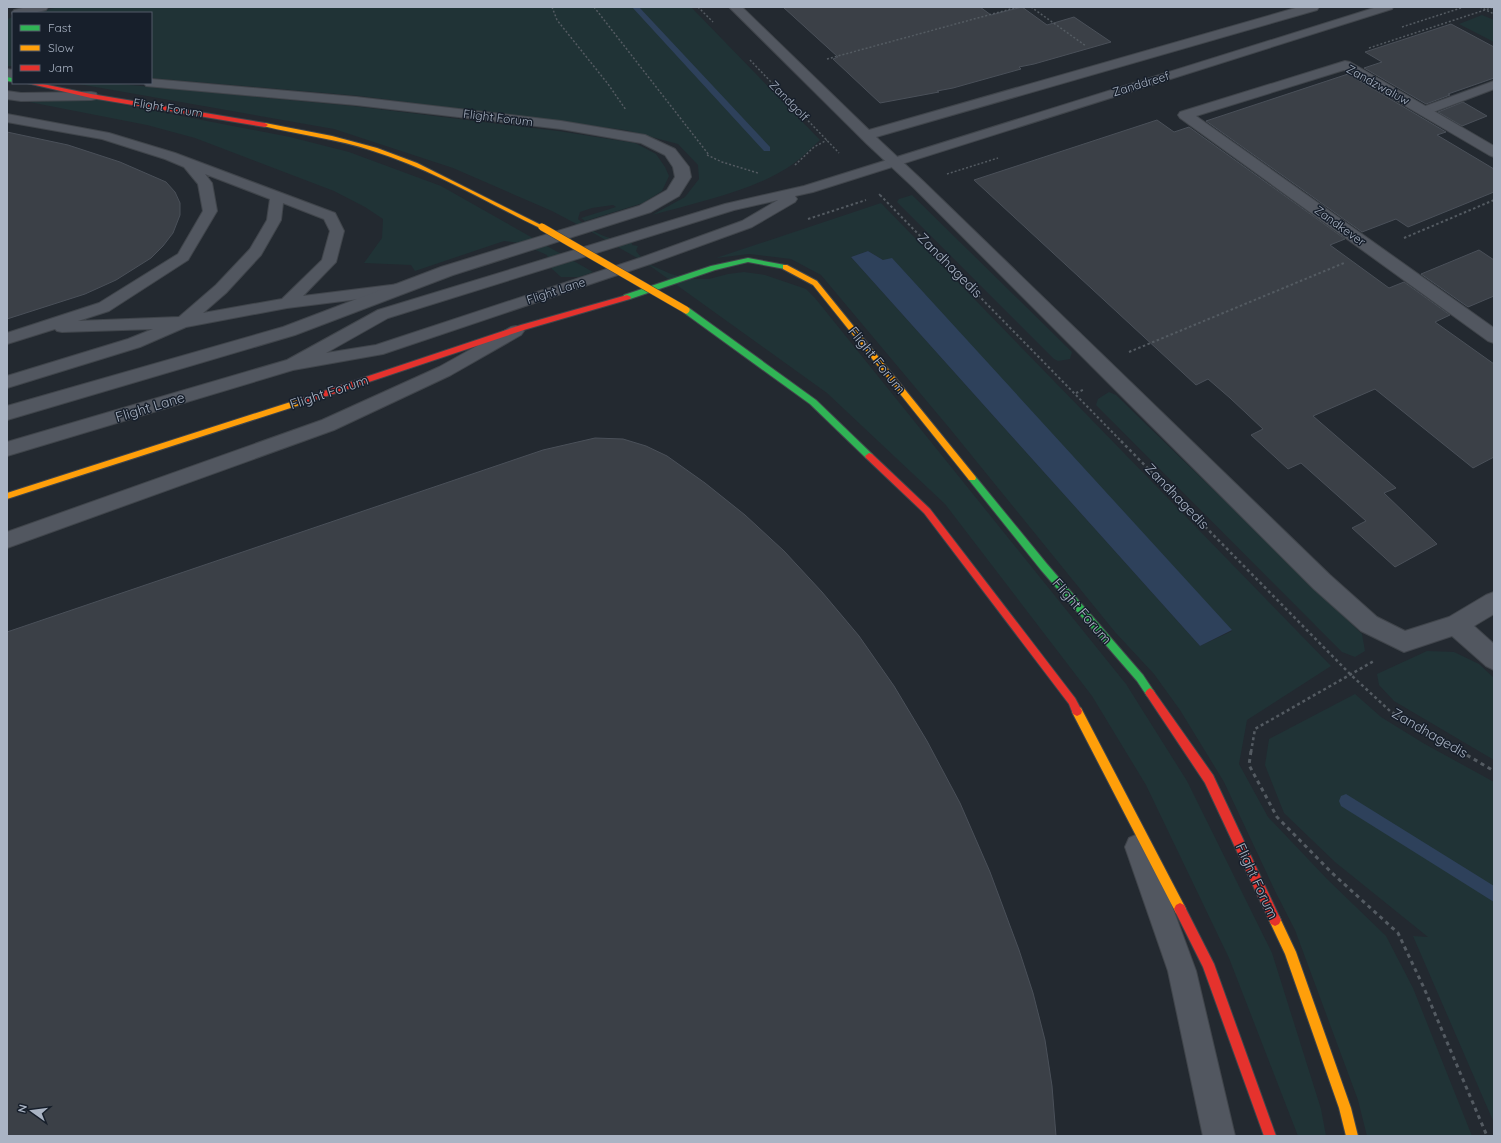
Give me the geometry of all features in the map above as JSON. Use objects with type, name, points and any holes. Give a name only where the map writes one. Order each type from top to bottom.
[{"type":"main road","name":"Flight Forum","points":[[35,84],[91,96],[225,118],[332,138],[375,149],[415,164],[542,227],[686,310],[813,402],[927,511],[1072,701],[1208,964],[1270,1136]]},
{"type":"main road","name":"Flight Forum","points":[[7,496],[416,364],[524,327],[625,298],[713,268],[748,260],[782,265],[815,283],[1044,567],[1140,678],[1209,779],[1290,952],[1345,1108],[1352,1136]]},
{"type":"street","points":[[22,12],[42,7]]},
{"type":"street","points":[[735,7],[895,161],[1322,582],[1369,624],[1404,642],[1456,625],[1494,602]]},
{"type":"street","name":"Zanddreef","points":[[864,132],[1112,65],[1313,7]]},
{"type":"street","name":"Zandzwaluw","points":[[1185,115],[1345,65],[1494,152]]},
{"type":"street","name":"Flight Forum","points":[[7,413],[289,331],[447,271],[645,209],[673,193],[683,177],[681,167],[670,152],[645,139],[561,125],[356,101],[152,83]]},
{"type":"street","name":"Flight Forum","points":[[7,95],[21,97],[91,96]]},
{"type":"street","name":"Zandkever","points":[[1185,115],[1494,337]]},
{"type":"street","points":[[1456,625],[1494,659]]},
{"type":"street","name":"Flight Forum","points":[[1114,780],[1182,971],[1219,1136]]},
{"type":"lane","name":"Zanddreef","points":[[895,161],[1388,7]]},
{"type":"lane","points":[[1424,111],[1494,85]]},
{"type":"lane","points":[[7,118],[104,136],[170,156],[330,216],[337,231],[329,262],[287,303]]},
{"type":"lane","name":"Flight Lane","points":[[293,364],[383,314],[730,207],[808,189],[895,161]]},
{"type":"lane","points":[[7,339],[104,307],[183,257],[210,211],[205,182],[189,164]]},
{"type":"lane","name":"Flight Lane","points":[[7,449],[293,364],[377,350],[645,261],[747,224],[808,189]]},
{"type":"lane","points":[[7,382],[134,343],[183,322],[221,289],[256,252],[274,220],[277,196]]},
{"type":"lane","points":[[38,328],[183,322],[287,303],[403,288]]},
{"type":"lane","points":[[7,540],[328,425],[445,371],[524,327]]},
{"type":"path","points":[[552,7],[557,20],[608,84],[626,110]]},
{"type":"path","points":[[594,7],[711,157]]},
{"type":"path","points":[[698,7],[713,23]]},
{"type":"path","points":[[797,67],[1018,7]]},
{"type":"path","points":[[1031,7],[1112,65]]},
{"type":"path","points":[[1480,7],[1494,14]]},
{"type":"path","points":[[1366,50],[1494,7]]},
{"type":"path","name":"Zandgolf","points":[[745,56],[880,195]]},
{"type":"path","points":[[793,167],[814,147],[827,140],[864,132]]},
{"type":"path","points":[[704,153],[722,162],[763,174]]},
{"type":"path","name":"Zandhagedis","points":[[880,195],[1351,674],[1390,711],[1494,771]]},
{"type":"path","points":[[1101,364],[1494,200]]},
{"type":"path","points":[[1351,674],[1255,729],[1249,764],[1277,817],[1332,873],[1398,933],[1424,988],[1487,1136]]},
{"type":"green space","points":[[59,7],[691,7],[820,140],[793,164],[762,181],[725,195],[652,215],[685,197],[699,179],[698,165],[678,144],[625,130],[360,96],[152,78],[152,12],[36,12]]},
{"type":"green space","points":[[1482,15],[1494,20],[1494,42],[1459,24]]},
{"type":"green space","points":[[12,17],[12,66],[7,66],[7,19]]},
{"type":"green space","points":[[79,84],[120,84],[353,106],[558,131],[635,143],[656,154],[665,167],[669,176],[662,191],[643,203],[585,221],[581,218],[616,207],[613,205],[592,208],[580,212],[578,219],[596,233],[638,246],[636,251],[646,263],[552,211],[453,168],[334,129]]},
{"type":"green space","points":[[88,98],[290,137],[349,152],[441,186],[593,272],[579,277],[561,277],[551,268],[547,255],[520,243],[504,241],[415,271],[411,265],[364,263],[382,238],[383,219],[365,207],[334,191],[195,138],[147,125],[19,100]]},
{"type":"green space","points":[[912,195],[1072,352],[1070,359],[1058,361],[1054,359],[897,202],[899,199]]},
{"type":"green space","points":[[881,203],[1331,666],[1247,720],[1239,764],[1268,817],[1327,879],[1386,936],[1413,988],[1472,1136],[1367,1136],[1358,1100],[1295,930],[1224,782],[1180,710],[1154,674],[1115,632],[951,430],[821,275],[791,259],[749,254],[716,258]],"holes":[[[868,251],[883,260],[1232,631],[1200,646],[851,257]]]},
{"type":"green space","points":[[646,263],[671,274],[690,279],[709,279],[744,272],[765,275],[806,289],[815,298],[1126,684],[1187,781],[1272,953],[1321,1109],[1326,1136],[1298,1136],[1229,958],[1146,785],[1092,696],[945,504],[827,393]]},
{"type":"green space","points":[[1109,392],[1116,395],[1362,634],[1365,651],[1355,657],[1342,652],[1096,405],[1098,399]]},
{"type":"green space","points":[[1427,651],[1454,652],[1479,664],[1494,678],[1494,760],[1394,701],[1379,685],[1377,674]]},
{"type":"green space","points":[[1355,694],[1381,717],[1423,743],[1494,782],[1494,1123],[1413,936],[1428,937],[1335,862],[1284,813],[1265,765],[1269,739]]},
{"type":"water","points":[[868,251],[883,260],[892,258],[1232,630],[1200,646],[851,257]]},
{"type":"building","points":[[783,7],[980,7],[991,15],[1022,7],[1047,25],[1074,17],[1111,42],[1019,67],[1021,69],[937,91],[939,92],[880,103],[833,59],[838,57]]},
{"type":"building","points":[[1451,24],[1494,47],[1494,78],[1448,94],[1450,95],[1426,104],[1364,68],[1382,62],[1365,52]]},
{"type":"building","points":[[1348,74],[1446,132],[1437,135],[1494,169],[1494,192],[1408,227],[1396,219],[1362,232],[1206,121]]},
{"type":"building","points":[[1463,102],[1487,116],[1462,126],[1438,112]]},
{"type":"building","points":[[1157,120],[1174,132],[1189,127],[1345,239],[1330,245],[1389,288],[1404,282],[1450,315],[1435,322],[1494,364],[1494,457],[1473,468],[1375,389],[1313,416],[1396,488],[1384,493],[1437,544],[1395,567],[1352,528],[1366,521],[1301,463],[1288,469],[1251,435],[1263,429],[1230,398],[1208,379],[1196,385],[974,180]]},
{"type":"building","points":[[7,132],[68,145],[120,162],[166,182],[175,192],[180,203],[180,215],[173,233],[151,258],[116,280],[85,294],[7,319]]},
{"type":"building","points":[[1479,250],[1494,260],[1494,296],[1468,307],[1421,274]]},
{"type":"building","points":[[595,438],[623,439],[646,446],[667,456],[705,483],[745,515],[784,551],[822,592],[859,636],[894,686],[927,741],[960,803],[990,872],[1019,950],[1033,993],[1045,1040],[1052,1086],[1056,1136],[7,1136],[7,632],[543,450]]},
{"type":"waterway","points":[[635,7],[767,149]]},
{"type":"waterway","points":[[1346,801],[1494,895]]},
{"type":"traffic: fast","points":[[7,79],[12,80]]},
{"type":"traffic: fast","points":[[627,297],[713,268],[748,260],[785,267]]},
{"type":"traffic: fast","points":[[686,310],[813,402],[869,456]]},
{"type":"traffic: fast","points":[[972,478],[1044,567],[1140,678],[1150,693]]},
{"type":"traffic: slow","points":[[265,125],[332,138],[375,149],[415,164],[542,227]]},
{"type":"traffic: slow","points":[[542,227],[686,310]]},
{"type":"traffic: slow","points":[[785,267],[815,283],[972,478]]},
{"type":"traffic: slow","points":[[7,496],[300,402]]},
{"type":"traffic: slow","points":[[1077,711],[1180,909]]},
{"type":"traffic: slow","points":[[1275,920],[1290,952],[1345,1108],[1352,1136]]},
{"type":"traffic: jam","points":[[35,84],[91,96],[265,125]]},
{"type":"traffic: jam","points":[[300,402],[524,327],[627,297]]},
{"type":"traffic: jam","points":[[869,456],[927,511],[1072,701],[1077,711]]},
{"type":"traffic: jam","points":[[1150,693],[1209,779],[1275,920]]},
{"type":"traffic: jam","points":[[1180,909],[1208,964],[1270,1136]]}]
